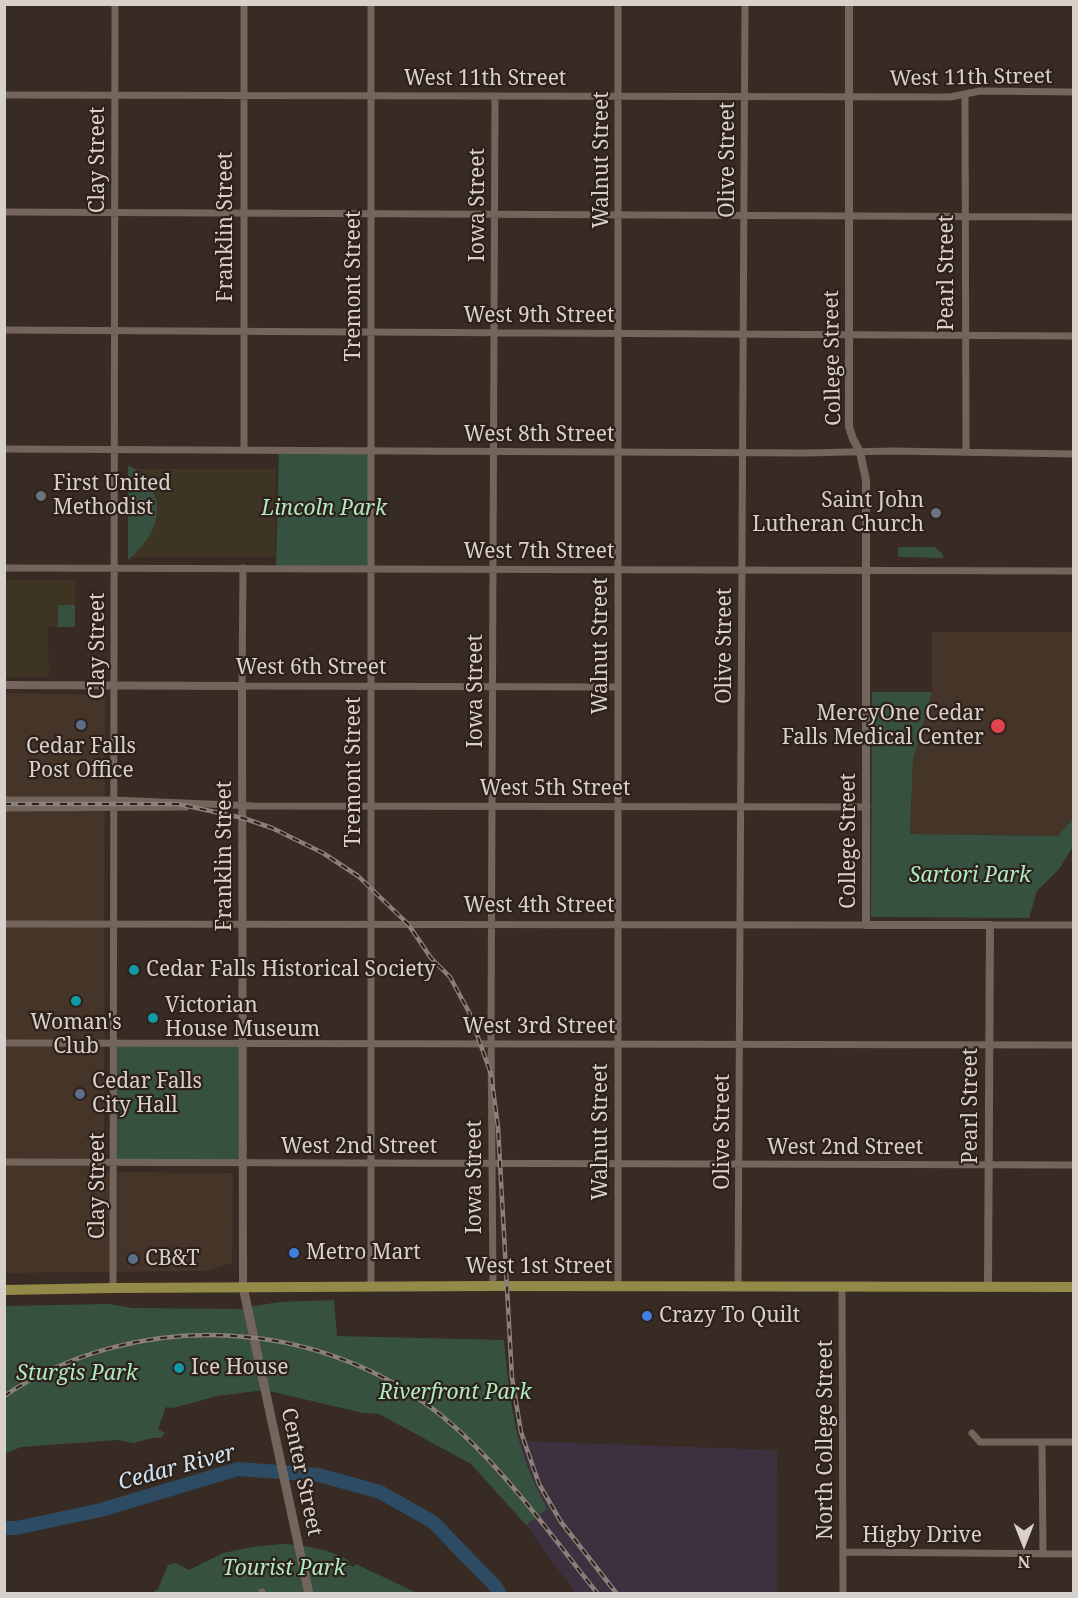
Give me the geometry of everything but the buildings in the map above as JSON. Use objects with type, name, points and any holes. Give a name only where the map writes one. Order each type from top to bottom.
[{"type":"main road","name":"West 1st Street","points":[[4,1290],[493,1286],[1074,1287]]},
{"type":"main road","name":"Center Street","points":[[243,1287],[309,1593]]},
{"type":"street","name":"Clay Street","points":[[113,1288],[115,4]]},
{"type":"street","name":"Franklin Street","points":[[244,4],[244,450]]},
{"type":"street","name":"Tremont Street","points":[[370,4],[371,1287]]},
{"type":"street","name":"Walnut Street","points":[[618,4],[618,1287]]},
{"type":"street","name":"Olive Street","points":[[738,1287],[745,4]]},
{"type":"street","name":"College Street","points":[[849,4],[849,427],[860,452],[866,480],[867,925]]},
{"type":"street","name":"West 11th Street","points":[[4,95],[950,97],[980,91],[1074,92]]},
{"type":"street","name":"Pearl Street","points":[[964,94],[966,452]]},
{"type":"street","name":"Iowa Street","points":[[493,1286],[491,1044],[495,96]]},
{"type":"street","points":[[4,212],[1074,217]]},
{"type":"street","name":"West 9th Street","points":[[4,330],[1074,336]]},
{"type":"street","name":"West 8th Street","points":[[4,448],[1074,454]]},
{"type":"street","name":"West 7th Street","points":[[4,568],[1074,571]]},
{"type":"street","name":"Franklin Street","points":[[243,568],[243,1287]]},
{"type":"street","name":"West 6th Street","points":[[4,685],[618,687]]},
{"type":"street","name":"West 5th Street","points":[[4,800],[243,805],[867,807]]},
{"type":"street","name":"West 5th Street","points":[[4,808],[114,803]]},
{"type":"street","name":"West 4th Street","points":[[4,924],[1074,925]]},
{"type":"street","name":"Pearl Street","points":[[988,1288],[990,925]]},
{"type":"street","name":"West 3rd Street","points":[[4,1042],[1074,1045]]},
{"type":"street","name":"West 2nd Street","points":[[4,1162],[1074,1165]]},
{"type":"street","name":"North College Street","points":[[842,1287],[843,1593]]},
{"type":"street","points":[[972,1433],[980,1442],[1074,1442]]},
{"type":"street","points":[[1042,1442],[1043,1554]]},
{"type":"street","name":"Higby Drive","points":[[843,1552],[1074,1554]]},
{"type":"shaded area","points":[[132,469],[276,469],[275,557],[132,557]]},
{"type":"shaded area","points":[[5,580],[75,580],[75,627],[48,627],[49,677],[5,677]]},
{"type":"shaded area","name":"MercyOne Cedar Falls Medical Center","points":[[932,632],[1073,632],[1073,818],[1058,836],[910,834],[913,760],[932,692]]},
{"type":"shaded area","points":[[5,693],[105,695],[104,1172],[233,1173],[232,1263],[208,1271],[5,1273]]},
{"type":"shaded area","points":[[519,1441],[777,1450],[778,1593],[575,1593],[526,1525],[547,1509],[526,1474]]},
{"type":"green space","name":"Lincoln Park","points":[[279,450],[371,451],[371,568],[276,568]]},
{"type":"green space","points":[[128,465],[146,479],[153,491],[157,513],[151,533],[145,543],[128,560]]},
{"type":"green space","points":[[898,547],[935,547],[943,554],[943,558],[898,557]]},
{"type":"green space","points":[[58,605],[75,605],[75,627],[58,627]]},
{"type":"green space","name":"Sartori Park","points":[[872,692],[932,692],[913,760],[910,834],[1058,836],[1073,818],[1072,848],[1059,869],[1037,891],[1029,918],[871,917]]},
{"type":"green space","points":[[114,1043],[243,1043],[243,1163],[114,1162]]},
{"type":"green space","points":[[334,1300],[337,1336],[504,1340],[509,1390],[523,1455],[547,1509],[526,1525],[471,1464],[379,1414],[363,1413],[265,1390],[217,1396],[173,1408],[166,1407],[158,1429],[165,1433],[161,1438],[134,1443],[118,1440],[21,1447],[4,1454],[5,1306],[108,1304],[133,1308],[247,1309],[247,1307],[280,1302]]},
{"type":"green space","name":"Tourist Park","points":[[282,1544],[334,1553],[350,1561],[348,1564],[353,1567],[356,1564],[417,1593],[150,1594],[158,1589],[168,1565],[176,1563],[189,1570],[223,1553]]},
{"type":"waterway","name":"Cedar River","points":[[4,1528],[16,1528],[101,1510],[238,1469],[319,1475],[380,1492],[433,1522],[500,1594]]},
{"type":"railway","points":[[4,804],[178,804],[243,818],[272,828],[323,853],[358,876],[408,924],[431,958],[450,977],[469,1012],[491,1074],[498,1127],[512,1378],[521,1432],[539,1484],[561,1522],[617,1594]]},
{"type":"railway","points":[[4,1396],[56,1367],[111,1348],[168,1337],[226,1336],[284,1343],[340,1358],[393,1383],[442,1416],[464,1436],[505,1478],[598,1594]]},
{"type":"place","name":"First United Methodist","points":[[41,496]]},
{"type":"place","name":"Saint John Lutheran Church","points":[[936,513]]},
{"type":"place","name":"Cedar Falls Post Office","points":[[81,725]]},
{"type":"place","name":"MercyOne Cedar Falls Medical Center","points":[[998,726]]},
{"type":"place","name":"Cedar Falls Historical Society","points":[[134,970]]},
{"type":"place","name":"Woman's Club","points":[[76,1001]]},
{"type":"place","name":"Victorian House Museum","points":[[153,1018]]},
{"type":"place","name":"Cedar Falls City Hall","points":[[80,1094]]},
{"type":"place","name":"Metro Mart","points":[[294,1253]]},
{"type":"place","name":"CB&T","points":[[133,1259]]},
{"type":"place","name":"Crazy To Quilt","points":[[647,1316]]},
{"type":"place","name":"Ice House","points":[[179,1368]]},
{"type":"park label","name":"Sturgis Park","points":[[77,1374]]},
{"type":"park label","name":"Riverfront Park","points":[[455,1393]]}]
